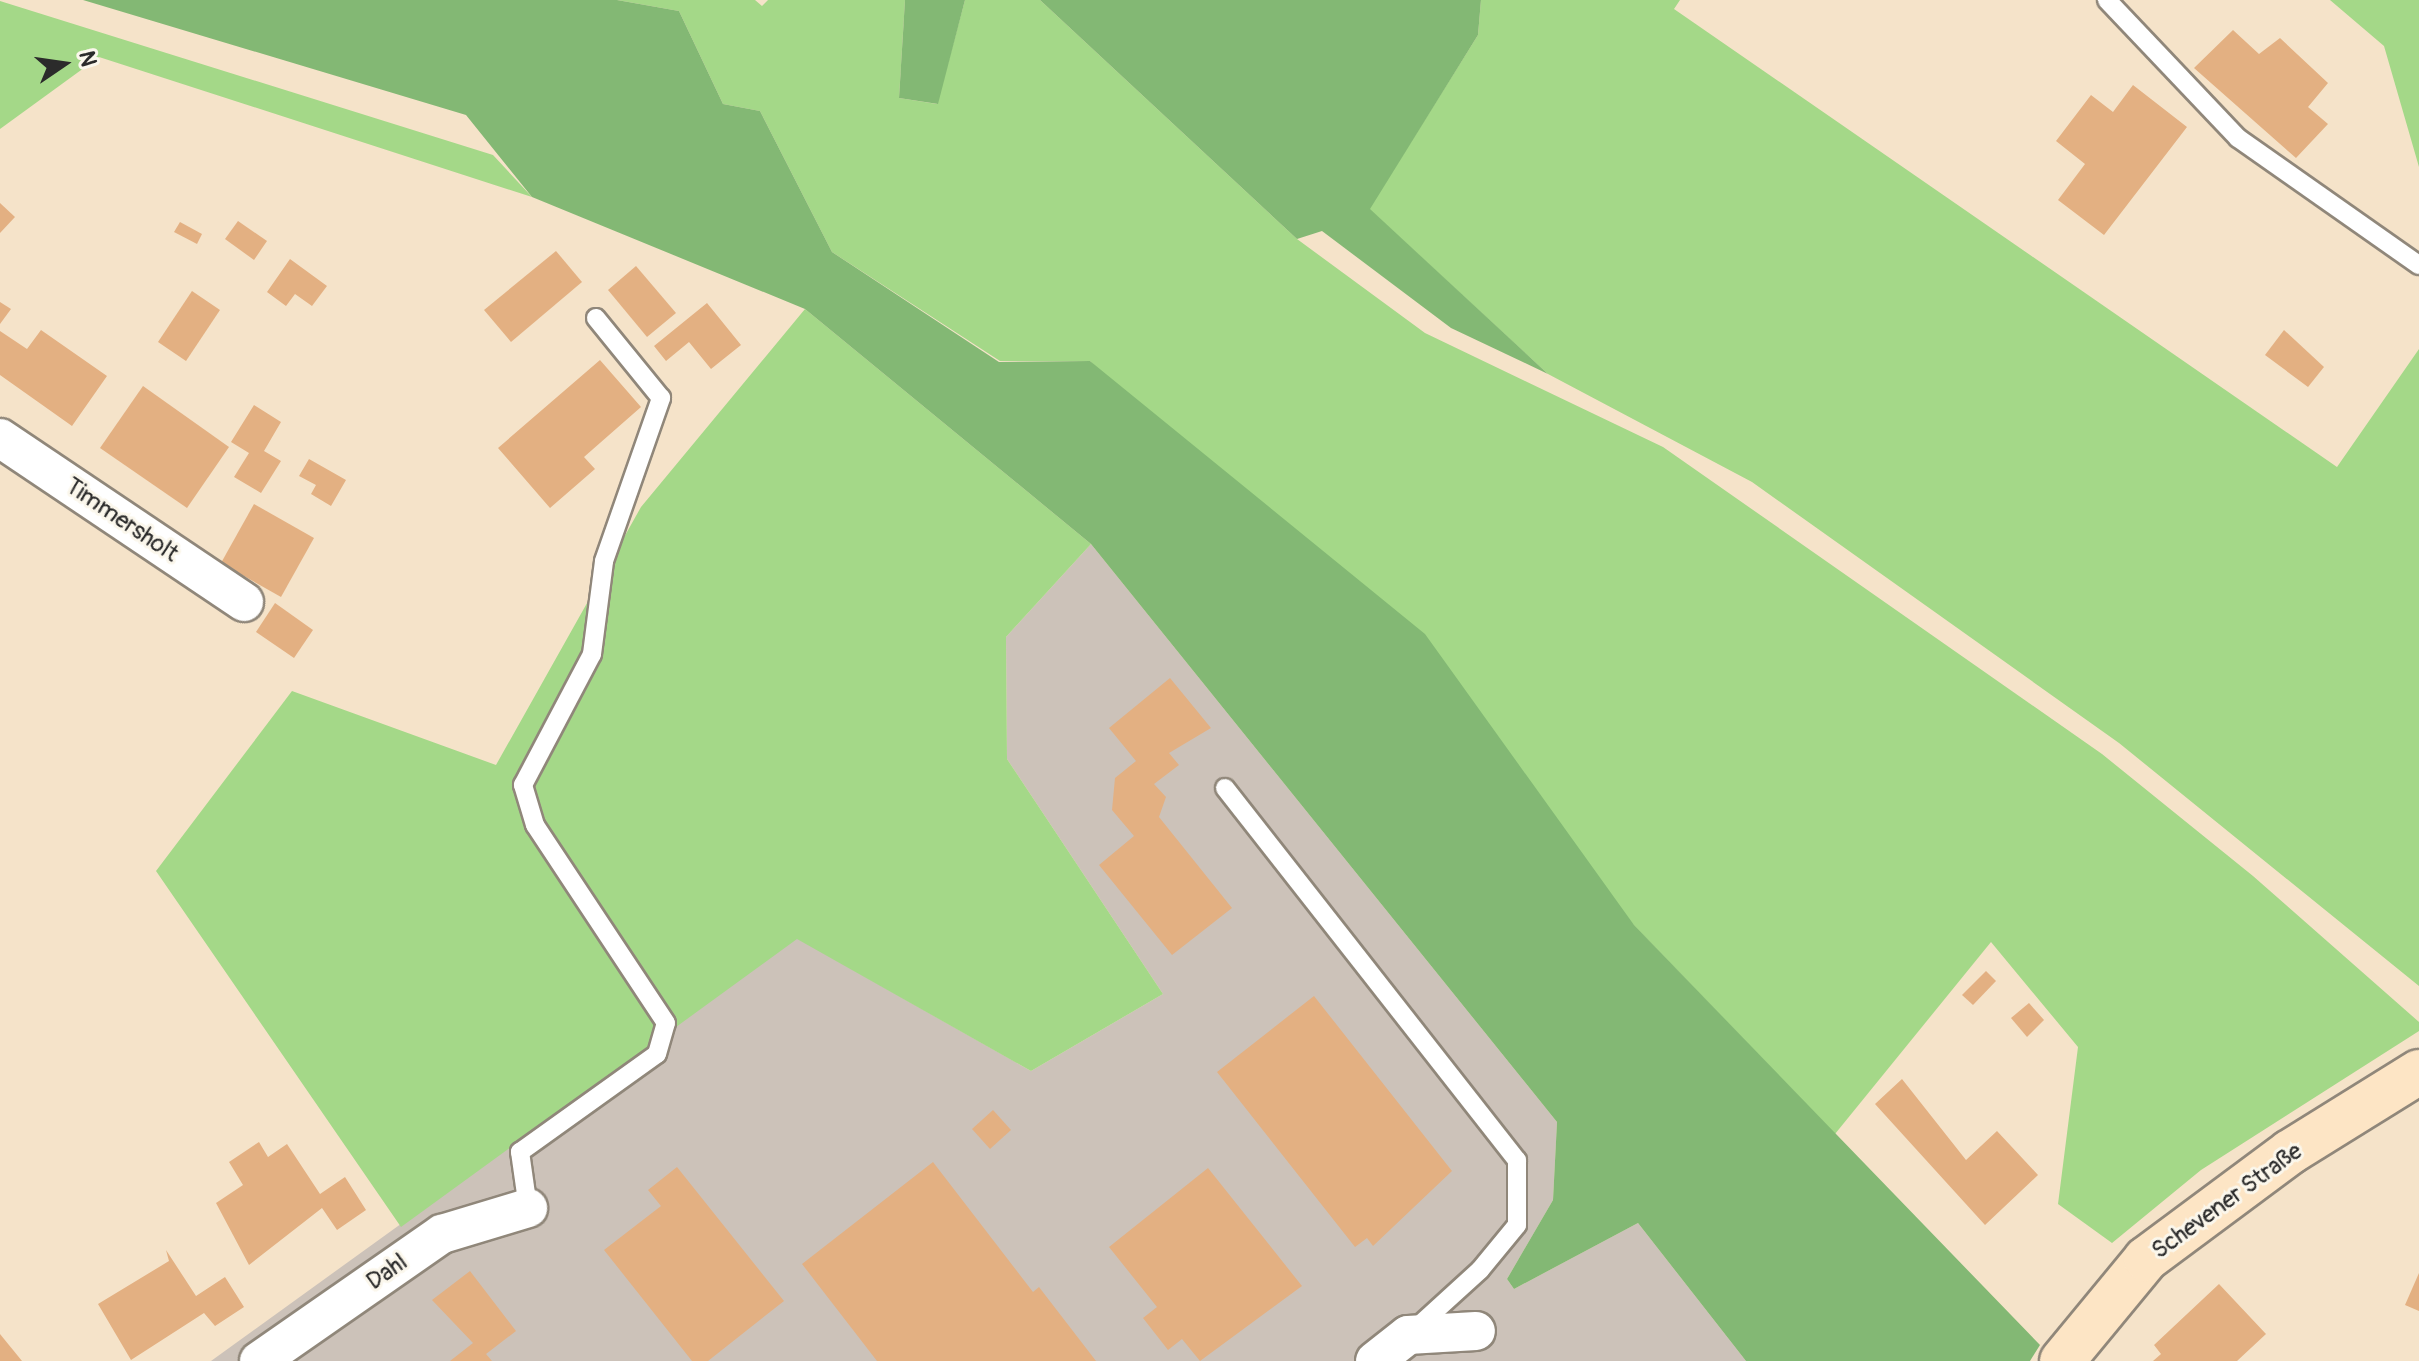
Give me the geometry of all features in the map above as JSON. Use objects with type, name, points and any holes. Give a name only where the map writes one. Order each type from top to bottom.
[{"type":"main road","name":"Schevener Straße","points":[[2062,1361],[2095,1313],[2168,1242],[2290,1152],[2419,1072]]},
{"type":"street","name":"Timmersholt","points":[[0,438],[244,602]]},
{"type":"street","name":"Dahl","points":[[259,1361],[442,1234],[528,1208]]},
{"type":"street","points":[[1375,1361],[1408,1335],[1476,1331]]},
{"type":"lane","points":[[2107,0],[2238,138],[2419,265]]},
{"type":"lane","points":[[528,1208],[520,1152],[657,1054],[666,1023],[535,825],[523,785],[592,654],[604,561],[661,398],[596,318]]},
{"type":"lane","points":[[1225,788],[1517,1160],[1517,1225],[1480,1270],[1408,1335]]},
{"type":"shaded area","points":[[1091,544],[1557,1122],[1553,1200],[1507,1279],[1514,1289],[1638,1223],[1746,1361],[211,1361],[797,938],[1031,1071],[1163,994],[1007,759],[1006,637]]},
{"type":"green space","points":[[83,0],[617,0],[679,11],[723,104],[760,111],[832,252],[999,362],[1090,361],[1425,634],[1634,925],[2040,1345],[2030,1361],[1746,1361],[1638,1223],[1514,1289],[1507,1279],[1553,1200],[1557,1122],[1091,544],[805,309],[532,197],[466,115]]},
{"type":"green space","points":[[617,0],[755,0],[762,6],[768,0],[905,0],[899,98],[937,104],[965,0],[1040,0],[1297,239],[1425,333],[1663,447],[2102,754],[2253,876],[2419,1022],[2419,1031],[2201,1170],[2112,1243],[2058,1204],[2078,1047],[1991,942],[1835,1134],[1090,361],[1000,361],[832,252],[760,111],[723,104],[679,11]]},
{"type":"green space","points":[[905,0],[965,0],[938,104],[899,98]]},
{"type":"green space","points":[[1040,0],[1481,0],[1478,35],[1370,209],[1548,374],[1451,328],[1322,231],[1297,239]]},
{"type":"green space","points":[[1481,0],[1680,0],[1674,9],[2337,467],[2419,349],[2419,986],[2119,743],[1752,482],[1548,374],[1369,209],[1478,35]]},
{"type":"green space","points":[[2330,0],[2419,0],[2419,167],[2384,46]]},
{"type":"green space","points":[[0,1],[493,155],[532,197],[99,57],[0,129]]},
{"type":"green space","points":[[805,309],[1091,544],[1006,637],[1007,759],[1163,994],[1031,1071],[797,939],[401,1227],[156,871],[292,691],[496,765],[641,507]]},
{"type":"building","points":[[2233,30],[2259,54],[2280,38],[2328,83],[2308,107],[2328,124],[2296,158],[2194,68]]},
{"type":"building","points":[[2133,85],[2187,127],[2104,235],[2058,200],[2085,164],[2056,141],[2091,95],[2113,112]]},
{"type":"building","points":[[0,203],[15,217],[0,233]]},
{"type":"building","points":[[238,221],[267,241],[254,260],[225,239]]},
{"type":"building","points":[[180,222],[202,234],[197,244],[174,232]]},
{"type":"building","points":[[556,251],[582,282],[511,342],[484,310]]},
{"type":"building","points":[[290,259],[327,286],[312,306],[295,294],[286,306],[267,292]]},
{"type":"building","points":[[636,266],[676,313],[647,337],[608,290]]},
{"type":"building","points":[[192,291],[220,310],[186,361],[158,342]]},
{"type":"building","points":[[0,302],[11,309],[0,324]]},
{"type":"building","points":[[707,303],[741,345],[711,369],[689,342],[666,361],[654,346]]},
{"type":"building","points":[[41,330],[107,376],[72,426],[0,375],[0,331],[27,349]]},
{"type":"building","points":[[2284,330],[2324,367],[2308,387],[2265,355]]},
{"type":"building","points":[[600,360],[641,407],[584,457],[595,469],[550,508],[498,448]]},
{"type":"building","points":[[143,386],[229,447],[187,508],[100,448]]},
{"type":"building","points":[[254,405],[281,422],[264,451],[281,461],[261,493],[234,477],[249,453],[231,442]]},
{"type":"building","points":[[309,459],[346,480],[331,506],[311,494],[316,485],[299,476]]},
{"type":"building","points":[[254,504],[314,538],[281,597],[221,563]]},
{"type":"building","points":[[275,603],[313,630],[294,658],[256,632]]},
{"type":"building","points":[[1170,678],[1211,728],[1169,753],[1179,765],[1154,784],[1166,797],[1159,817],[1232,908],[1172,955],[1099,865],[1134,836],[1112,810],[1115,778],[1136,761],[1109,728]]},
{"type":"building","points":[[1986,971],[1996,981],[1973,1005],[1962,995]]},
{"type":"building","points":[[1314,996],[1452,1171],[1373,1246],[1367,1238],[1355,1247],[1217,1072]]},
{"type":"building","points":[[2029,1003],[2044,1020],[2027,1037],[2011,1018]]},
{"type":"building","points":[[1902,1079],[1966,1160],[1997,1131],[2038,1175],[1985,1225],[1875,1104]]},
{"type":"building","points":[[993,1110],[1011,1130],[990,1149],[972,1129]]},
{"type":"building","points":[[259,1142],[268,1157],[287,1144],[320,1194],[345,1177],[366,1210],[337,1230],[322,1208],[249,1265],[216,1203],[243,1185],[229,1162]]},
{"type":"building","points":[[933,1162],[1033,1292],[1039,1287],[1096,1361],[877,1361],[802,1264]]},
{"type":"building","points":[[677,1167],[784,1301],[708,1361],[692,1361],[604,1250],[661,1206],[648,1190]]},
{"type":"building","points":[[1208,1168],[1302,1286],[1200,1361],[1182,1339],[1168,1350],[1143,1318],[1157,1307],[1109,1247]]},
{"type":"building","points":[[166,1250],[196,1296],[225,1277],[244,1307],[215,1326],[204,1313],[131,1360],[98,1304],[169,1261]]},
{"type":"building","points":[[470,1271],[516,1331],[486,1354],[492,1361],[450,1361],[473,1343],[432,1300]]},
{"type":"building","points":[[2419,1273],[2419,1311],[2405,1305]]},
{"type":"building","points":[[2219,1284],[2266,1334],[2237,1361],[2153,1361],[2161,1354],[2154,1345]]},
{"type":"building","points":[[0,1334],[22,1361],[0,1361]]}]
